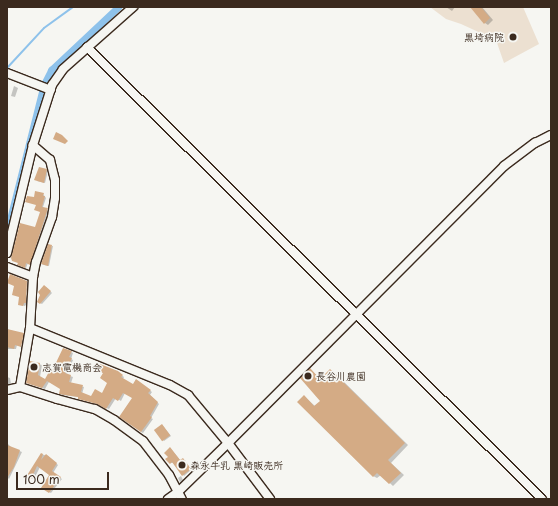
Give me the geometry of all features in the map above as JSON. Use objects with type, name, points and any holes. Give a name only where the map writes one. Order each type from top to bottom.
[{"type":"street","points":[[7,253],[32,145],[56,79],[63,69],[133,7]]},
{"type":"street","points":[[87,47],[542,499]]},
{"type":"street","points":[[7,73],[51,90]]},
{"type":"street","points":[[168,499],[180,495],[228,443],[355,314],[504,166],[534,143],[551,135]]},
{"type":"street","points":[[20,387],[30,328],[33,277],[36,262],[52,217],[55,198],[55,180],[50,160],[32,145]]},
{"type":"street","points":[[7,267],[33,277]]},
{"type":"street","points":[[30,328],[170,385],[188,395],[228,443],[270,499]]},
{"type":"street","points":[[7,390],[20,387],[57,400],[95,409],[114,420],[143,441],[169,475],[180,495]]},
{"type":"shaded area","name":"黒埼病院","points":[[430,7],[523,7],[539,44],[504,63],[496,40],[446,19]]},
{"type":"building","points":[[470,7],[481,7],[490,18],[484,24]]},
{"type":"building","points":[[56,132],[68,141],[65,144],[53,139]]},
{"type":"building","points":[[39,167],[47,169],[44,183],[34,180]]},
{"type":"building","points":[[35,191],[44,193],[43,196],[45,196],[42,207],[48,208],[30,265],[26,263],[25,268],[17,265],[18,263],[12,261],[11,258],[20,223],[35,227],[40,212],[34,210],[36,205],[25,202],[27,196],[34,197]]},
{"type":"building","points":[[48,244],[52,245],[48,266],[41,264]]},
{"type":"building","points":[[10,274],[27,281],[26,303],[24,303],[23,306],[18,305],[19,297],[12,295],[14,286],[7,283]]},
{"type":"building","points":[[44,285],[51,291],[40,304],[37,302],[40,295],[38,292]]},
{"type":"building","points":[[7,329],[24,333],[21,347],[15,345],[14,349],[7,347]]},
{"type":"building","points":[[63,348],[72,351],[69,357],[72,358],[65,373],[71,375],[69,382],[83,385],[81,392],[91,396],[95,389],[102,393],[107,383],[100,378],[103,373],[97,371],[100,364],[118,371],[123,375],[121,377],[133,384],[136,379],[151,390],[148,393],[158,402],[150,416],[152,417],[141,432],[119,417],[132,398],[123,393],[118,401],[113,398],[106,409],[97,404],[78,399],[78,397],[59,394],[60,389],[47,381],[42,388],[26,383],[30,361],[40,363],[38,375],[45,379],[50,370],[52,371]]},
{"type":"building","points":[[310,368],[320,379],[330,369],[405,443],[388,460],[401,473],[389,484],[377,473],[373,477],[297,402],[304,395],[314,406],[320,401],[300,378]]},
{"type":"building","points":[[162,424],[170,435],[162,441],[154,430]]},
{"type":"building","points":[[7,445],[20,450],[14,467],[7,478]]},
{"type":"building","points":[[170,447],[180,460],[183,458],[191,469],[182,476],[172,462],[170,464],[165,459],[168,457],[164,453]]},
{"type":"building","points":[[41,453],[43,454],[41,460],[46,454],[57,463],[52,471],[61,477],[49,493],[41,488],[49,475],[37,466],[31,479],[26,477]]},
{"type":"waterway","points":[[7,68],[44,28],[73,7]]},
{"type":"waterway","points":[[7,231],[44,84],[51,70],[118,7]]},
{"type":"place","name":"黒埼病院","points":[[513,37]]},
{"type":"place","name":"志賀電機商会","points":[[34,367]]},
{"type":"place","name":"長谷川農園","points":[[308,376]]},
{"type":"place","name":"森永牛乳 黒崎販売所","points":[[182,465]]}]
